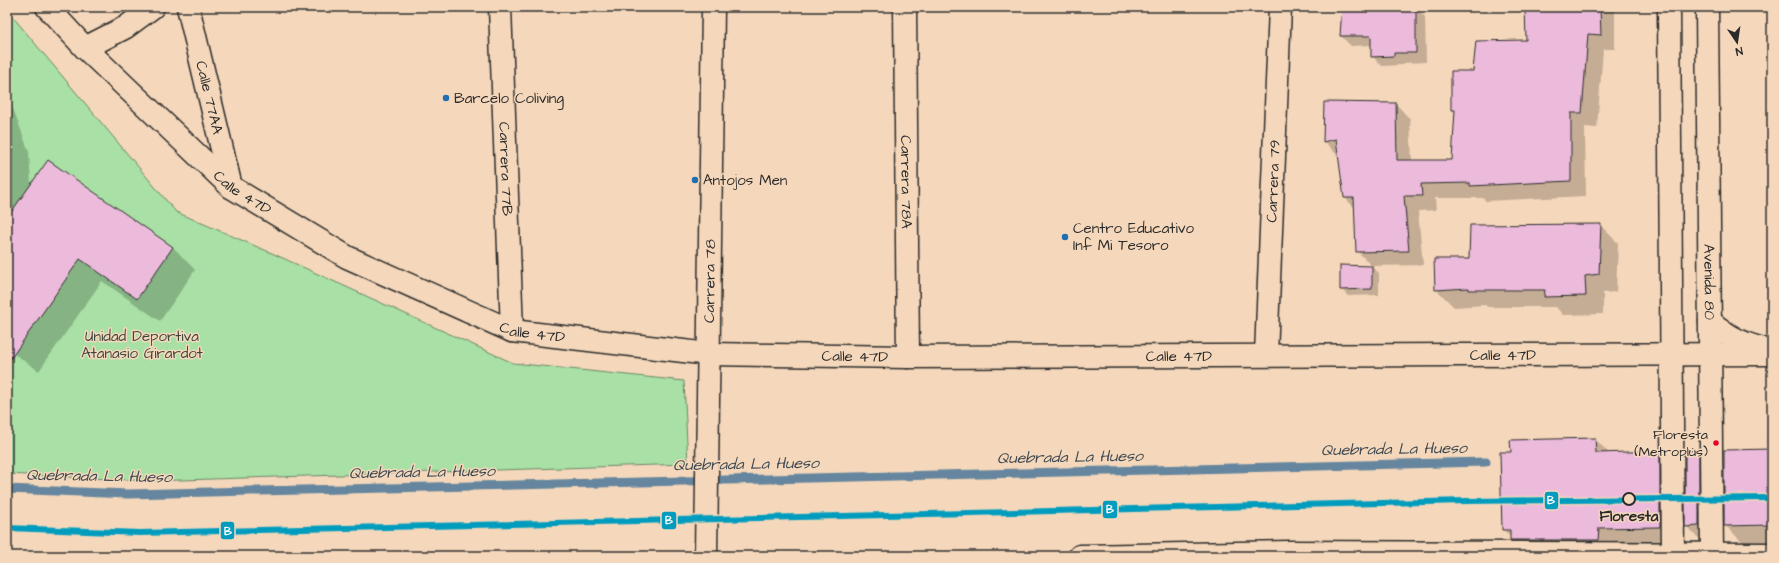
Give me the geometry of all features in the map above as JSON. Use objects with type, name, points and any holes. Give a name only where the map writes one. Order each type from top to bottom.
[{"type":"main road","name":"Calle 47D","points":[[47,7],[85,48],[231,187],[347,257],[512,331],[709,354],[908,357],[1772,354]]},
{"type":"main road","points":[[85,48],[126,27],[153,7]]},
{"type":"main road","name":"Calle 77AA","points":[[188,7],[231,187]]},
{"type":"main road","name":"Carrera 77B","points":[[500,7],[512,331]]},
{"type":"main road","name":"Carrera 78","points":[[706,556],[713,7]]},
{"type":"main road","name":"Carrera 78A","points":[[905,7],[908,357]]},
{"type":"main road","name":"Carrera 79","points":[[1266,355],[1280,7]]},
{"type":"main road","points":[[1669,7],[1673,555]]},
{"type":"main road","name":"Avenida 80","points":[[1707,7],[1712,556]]},
{"type":"main road","points":[[1710,321],[1728,336],[1745,343],[1772,350]]},
{"type":"main road","points":[[1080,556],[1288,554],[1712,556],[1772,554]]},
{"type":"green space","name":"Unidad Deportiva Atanasio Girardot","points":[[7,10],[176,212],[274,254],[513,363],[684,381],[688,464],[150,481],[7,474]]},
{"type":"building","points":[[1342,7],[1416,7],[1416,53],[1394,53],[1394,56],[1371,57],[1371,36],[1340,36]]},
{"type":"building","points":[[1525,7],[1600,7],[1601,35],[1588,34],[1582,113],[1571,113],[1571,181],[1470,186],[1470,183],[1421,184],[1422,196],[1404,196],[1409,251],[1356,252],[1354,198],[1344,198],[1336,139],[1323,142],[1324,102],[1396,103],[1397,160],[1452,160],[1455,110],[1451,110],[1451,71],[1473,71],[1476,41],[1526,40]]},
{"type":"building","points":[[48,160],[173,247],[137,299],[80,259],[7,364],[7,218]]},
{"type":"building","points":[[1601,224],[1599,274],[1585,276],[1586,296],[1544,297],[1545,290],[1469,290],[1469,288],[1435,290],[1434,259],[1469,259],[1470,225]]},
{"type":"building","points":[[1340,265],[1372,266],[1372,289],[1340,290]]},
{"type":"building","name":"Floresta","points":[[1595,438],[1596,453],[1660,451],[1660,527],[1599,528],[1598,540],[1510,540],[1510,530],[1502,530],[1500,452],[1511,452],[1510,440]]},
{"type":"building","points":[[1772,449],[1772,525],[1724,526],[1724,450]]},
{"type":"building","points":[[1699,450],[1699,526],[1685,527],[1685,451]]},
{"type":"waterway","name":"Quebrada La Hueso","points":[[7,489],[128,494],[1486,462]]},
{"type":"transit line","name":"B","points":[[7,528],[140,533],[1467,501],[1772,498]]},
{"type":"place","name":"Barcelo Coliving","points":[[446,98]]},
{"type":"place","name":"Antojos Men","points":[[695,180]]},
{"type":"place","name":"Centro Educativo Inf Mi Tesoro","points":[[1065,237]]},
{"type":"place","name":"Floresta (Metroplús)","points":[[1716,443]]},
{"type":"place","name":"Floresta","points":[[1629,499]]}]
